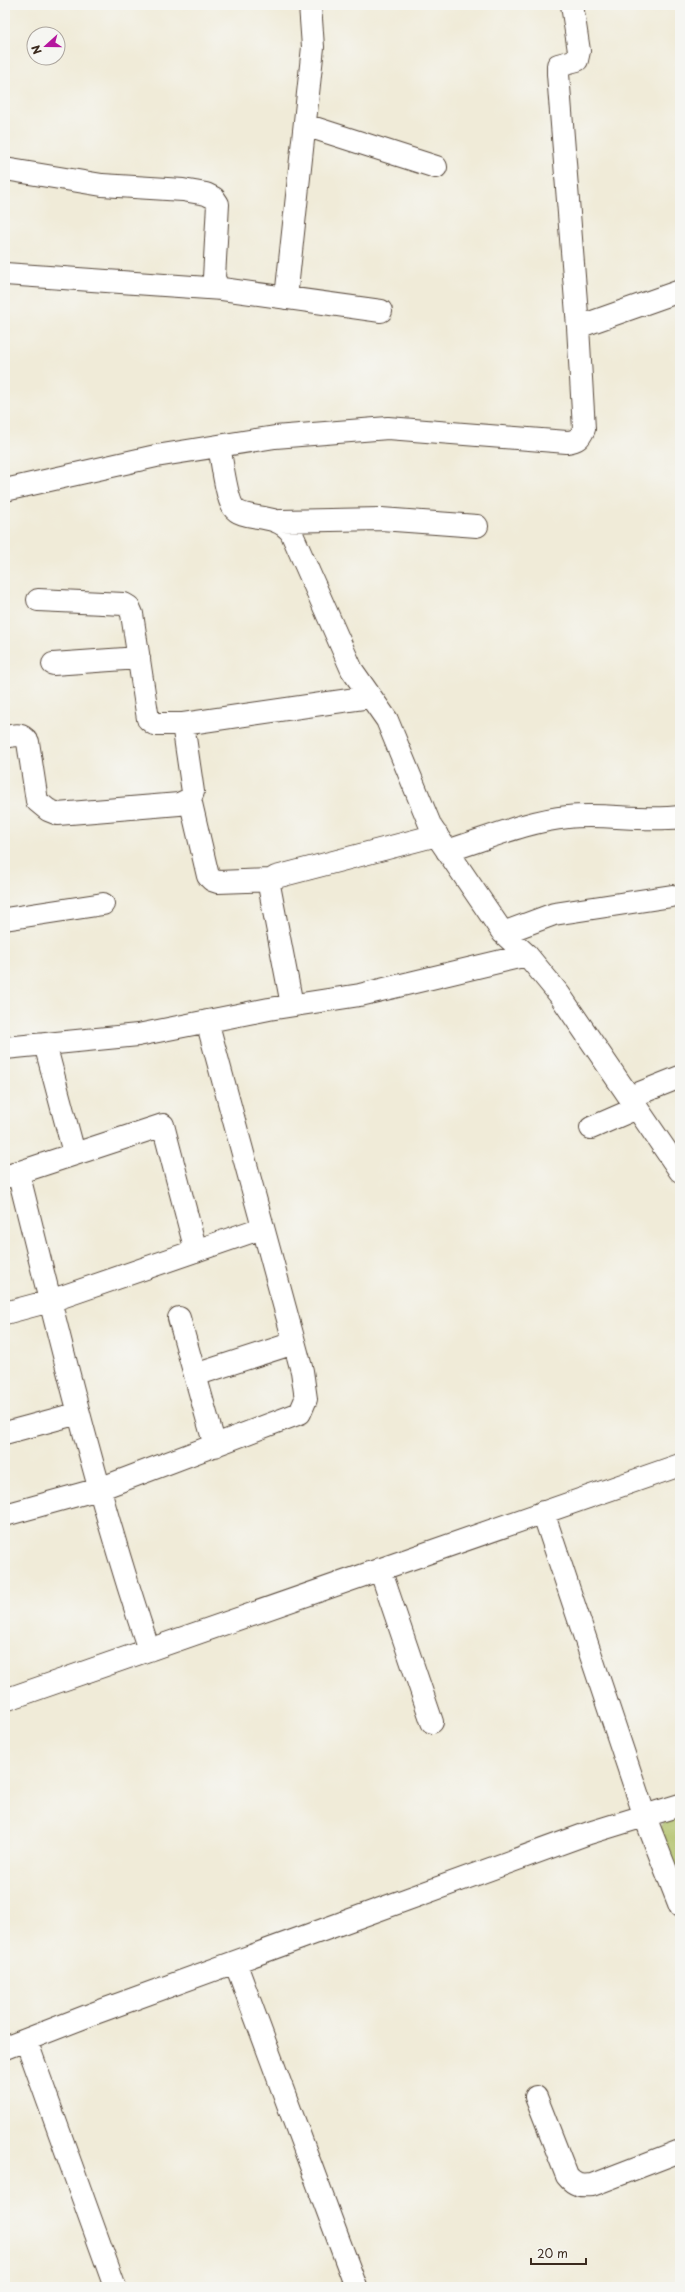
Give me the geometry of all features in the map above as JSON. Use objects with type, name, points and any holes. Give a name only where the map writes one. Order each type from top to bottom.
[{"type":"street","points":[[286,298],[313,47],[310,5]]},
{"type":"street","points":[[5,490],[156,456],[275,437],[388,428],[575,441],[581,437],[584,429],[578,327],[558,74],[558,65],[577,60],[579,51],[572,5]]},
{"type":"street","points":[[304,125],[436,167]]},
{"type":"street","points":[[5,169],[102,185],[183,190],[206,194],[214,198],[218,204],[214,278],[217,285],[222,289]]},
{"type":"street","points":[[5,274],[222,289],[381,311]]},
{"type":"street","points":[[578,327],[680,291]]},
{"type":"street","points":[[219,446],[231,502],[236,510],[242,514],[280,521],[380,519],[477,526]]},
{"type":"street","points":[[280,521],[291,532],[352,670],[370,697],[379,706],[387,720],[418,799],[442,843],[504,933],[526,955],[559,994],[680,1171]]},
{"type":"street","points":[[38,600],[124,604],[129,607],[132,614],[148,719],[154,724],[183,724],[370,697]]},
{"type":"street","points":[[53,664],[139,658]]},
{"type":"street","points":[[183,724],[193,792],[190,799],[208,876],[212,880],[218,882],[271,880],[276,877],[541,821],[567,817],[591,815],[651,820],[680,817]]},
{"type":"street","points":[[5,737],[22,735],[25,737],[28,742],[37,801],[48,810],[58,814],[179,804],[190,799]]},
{"type":"street","points":[[271,880],[269,885],[292,1005]]},
{"type":"street","points":[[504,933],[554,914],[672,896]]},
{"type":"street","points":[[5,919],[103,904]]},
{"type":"street","points":[[5,1048],[138,1035],[292,1005],[360,995],[526,955]]},
{"type":"street","points":[[5,1515],[100,1488],[215,1446],[300,1413],[306,1399],[294,1343],[207,1021]]},
{"type":"street","points":[[45,1044],[74,1153]]},
{"type":"street","points":[[591,1128],[680,1077]]},
{"type":"street","points":[[149,1650],[119,1562],[50,1301],[12,1174],[163,1125],[196,1251]]},
{"type":"street","points":[[5,1313],[50,1301],[262,1228]]},
{"type":"street","points":[[179,1318],[215,1446]]},
{"type":"street","points":[[195,1375],[294,1343]]},
{"type":"street","points":[[5,1433],[79,1413]]},
{"type":"street","points":[[5,1700],[680,1465]]},
{"type":"street","points":[[543,1512],[645,1816],[680,1906]]},
{"type":"street","points":[[380,1569],[432,1722]]},
{"type":"street","points":[[5,2048],[235,1962],[589,1833],[680,1805]]},
{"type":"street","points":[[235,1962],[356,2287]]},
{"type":"street","points":[[26,2040],[115,2287]]},
{"type":"street","points":[[536,2097],[567,2176],[573,2183],[581,2186],[592,2185],[680,2151]]},
{"type":"green space","points":[[680,1816],[680,1887],[658,1829],[664,1822]]}]
